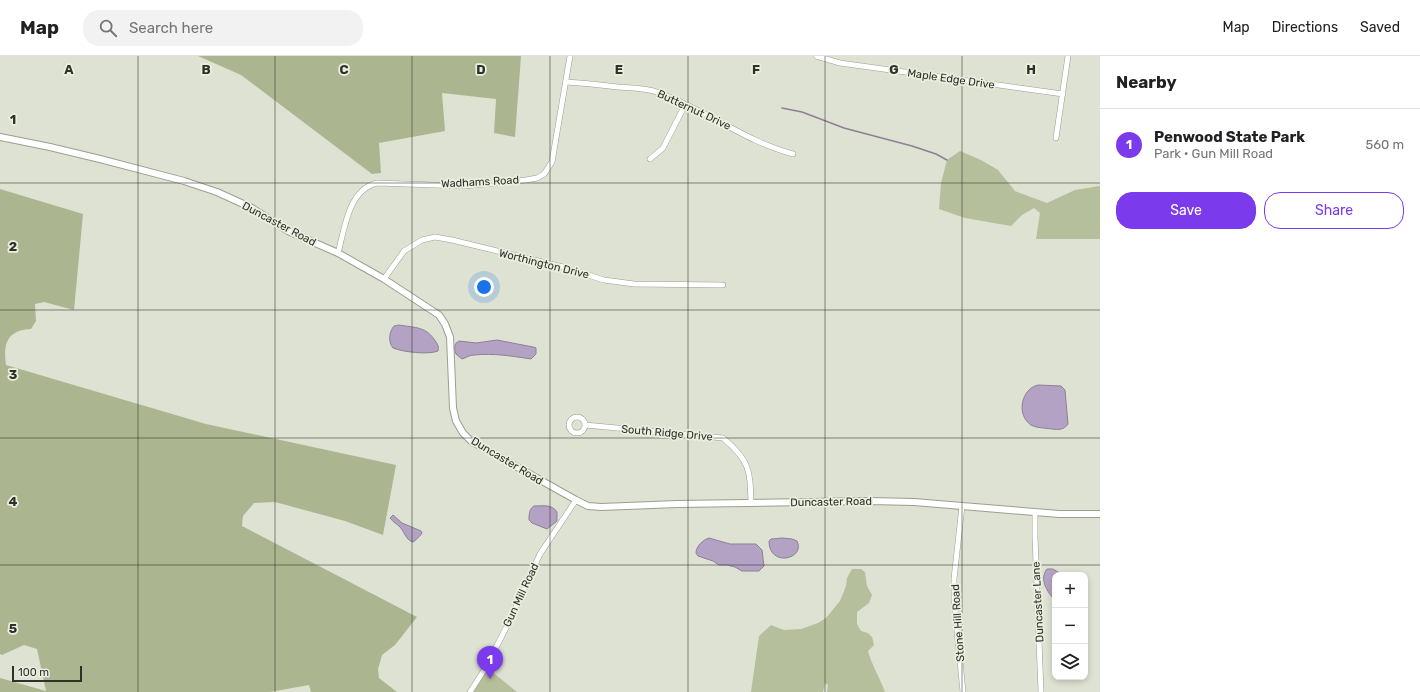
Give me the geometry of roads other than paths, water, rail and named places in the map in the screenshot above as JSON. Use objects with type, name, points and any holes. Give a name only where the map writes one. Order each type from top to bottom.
[{"type":"street","name":"Wadhams Road","points":[[338,253],[349,213],[355,198],[360,192],[373,184],[384,183],[464,186],[526,180],[537,178],[544,174],[552,162],[570,56]]},
{"type":"street","name":"Maple Edge Drive","points":[[816,56],[840,63],[1063,94]]},
{"type":"street","points":[[1056,138],[1068,56]]},
{"type":"street","name":"Butternut Drive","points":[[566,82],[649,90],[685,104],[756,140],[784,152],[793,154]]},
{"type":"street","points":[[650,158],[663,148],[685,104]]},
{"type":"street","name":"Duncaster Road","points":[[0,137],[100,159],[184,181],[217,192],[252,208],[288,231],[338,253],[384,279],[438,315],[445,324],[450,337],[453,408],[456,422],[471,442],[539,481],[588,506],[914,502],[1059,514],[1100,514]]},
{"type":"street","name":"Worthington Drive","points":[[384,279],[404,251],[422,240],[435,238],[452,240],[563,267],[604,280],[634,284],[723,285]]},
{"type":"street","name":"South Ridge Drive","points":[[585,425],[723,438],[744,458],[750,474],[751,503]]},
{"type":"street","name":"Gun Mill Road","points":[[470,692],[486,667],[511,618],[540,554],[576,500]]},
{"type":"street","name":"Stone Hill Road","points":[[962,506],[954,578],[954,599],[963,692]]},
{"type":"street","name":"Duncaster Lane","points":[[1035,512],[1041,692]]},
{"type":"waterway","points":[[782,108],[802,112],[844,128],[912,146],[936,154],[947,160]]},
{"type":"place","name":"Penwood State Park","points":[[490,679]]}]
